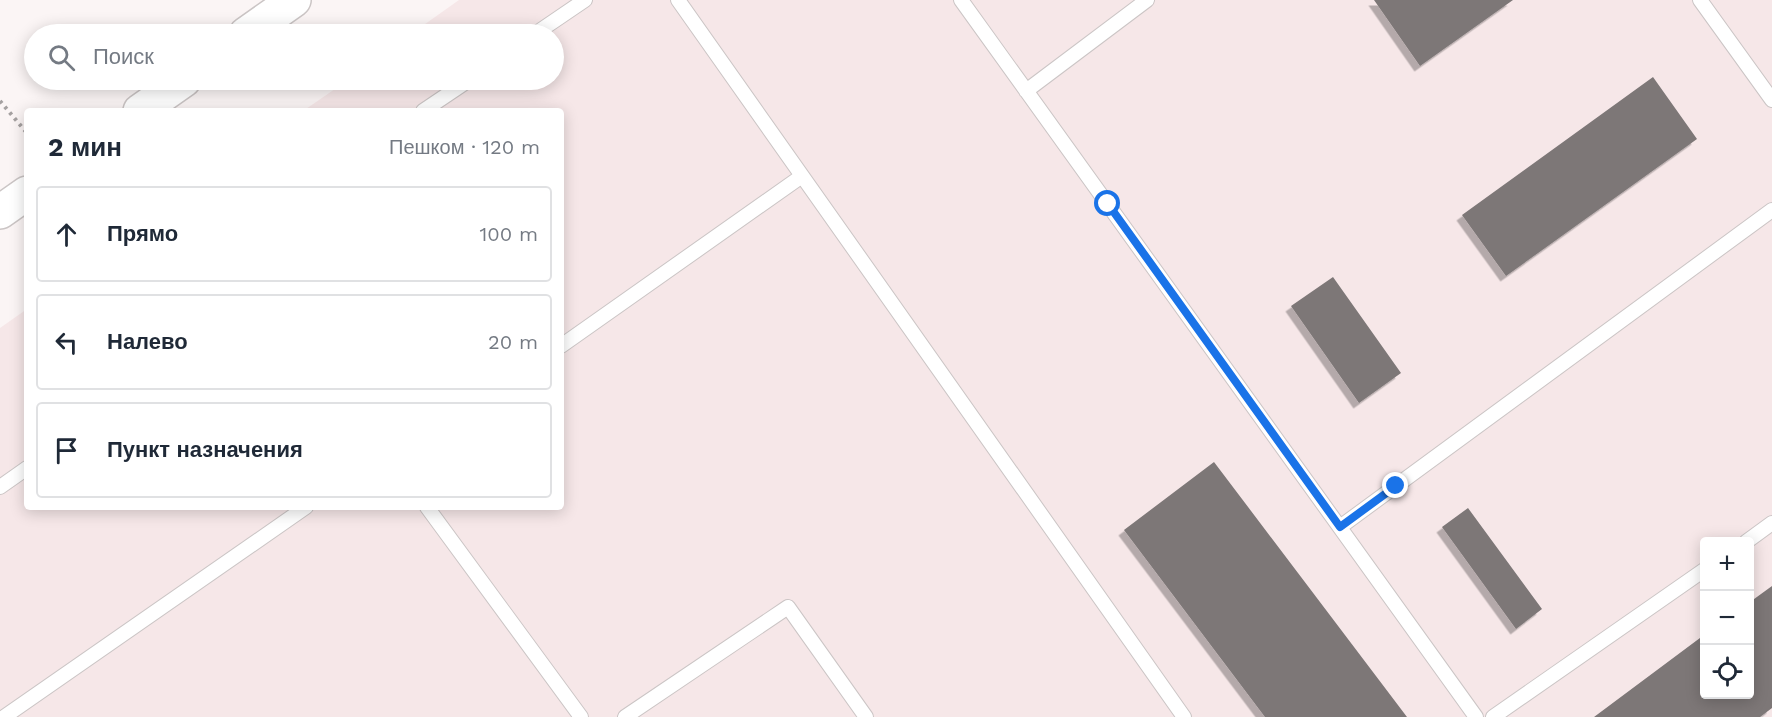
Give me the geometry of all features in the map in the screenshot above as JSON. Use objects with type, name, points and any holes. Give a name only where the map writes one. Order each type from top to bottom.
[{"type":"main road","points":[[260,24],[294,0]]},
{"type":"main road","points":[[144,108],[170,90]]},
{"type":"main road","points":[[0,212],[24,195]]},
{"type":"lane","points":[[550,24],[585,0]]},
{"type":"lane","points":[[678,0],[1184,717]]},
{"type":"lane","points":[[961,0],[1476,717]]},
{"type":"lane","points":[[1026,90],[1147,0]]},
{"type":"lane","points":[[1700,0],[1772,100]]},
{"type":"lane","points":[[427,108],[454,90]]},
{"type":"lane","points":[[564,344],[802,176]]},
{"type":"lane","points":[[1340,527],[1772,210]]},
{"type":"lane","points":[[0,487],[24,470]]},
{"type":"lane","points":[[4,717],[302,510]]},
{"type":"lane","points":[[429,510],[580,717]]},
{"type":"lane","points":[[1753,537],[1772,523]]},
{"type":"lane","points":[[1493,717],[1700,573]]},
{"type":"lane","points":[[625,717],[788,607],[866,717]]},
{"type":"path","points":[[0,101],[24,129]]},
{"type":"shaded area","points":[[459,0],[1772,0],[1772,717],[0,717],[0,328],[24,311],[24,510],[564,510],[564,108],[307,108],[333,90],[564,90],[564,24],[425,24]]},
{"type":"building","points":[[1374,0],[1513,0],[1420,66]]},
{"type":"building","points":[[1653,77],[1697,139],[1506,276],[1462,215]]},
{"type":"building","points":[[1333,277],[1401,373],[1359,403],[1291,306]]},
{"type":"building","points":[[1214,462],[1407,717],[1265,717],[1124,530]]},
{"type":"building","points":[[1468,508],[1542,609],[1516,629],[1442,527]]},
{"type":"building","points":[[1772,586],[1772,708],[1760,717],[1594,717],[1700,638],[1700,699],[1754,699],[1754,599]]},
{"type":"route","points":[[1108,204],[1340,527],[1396,486]]}]
